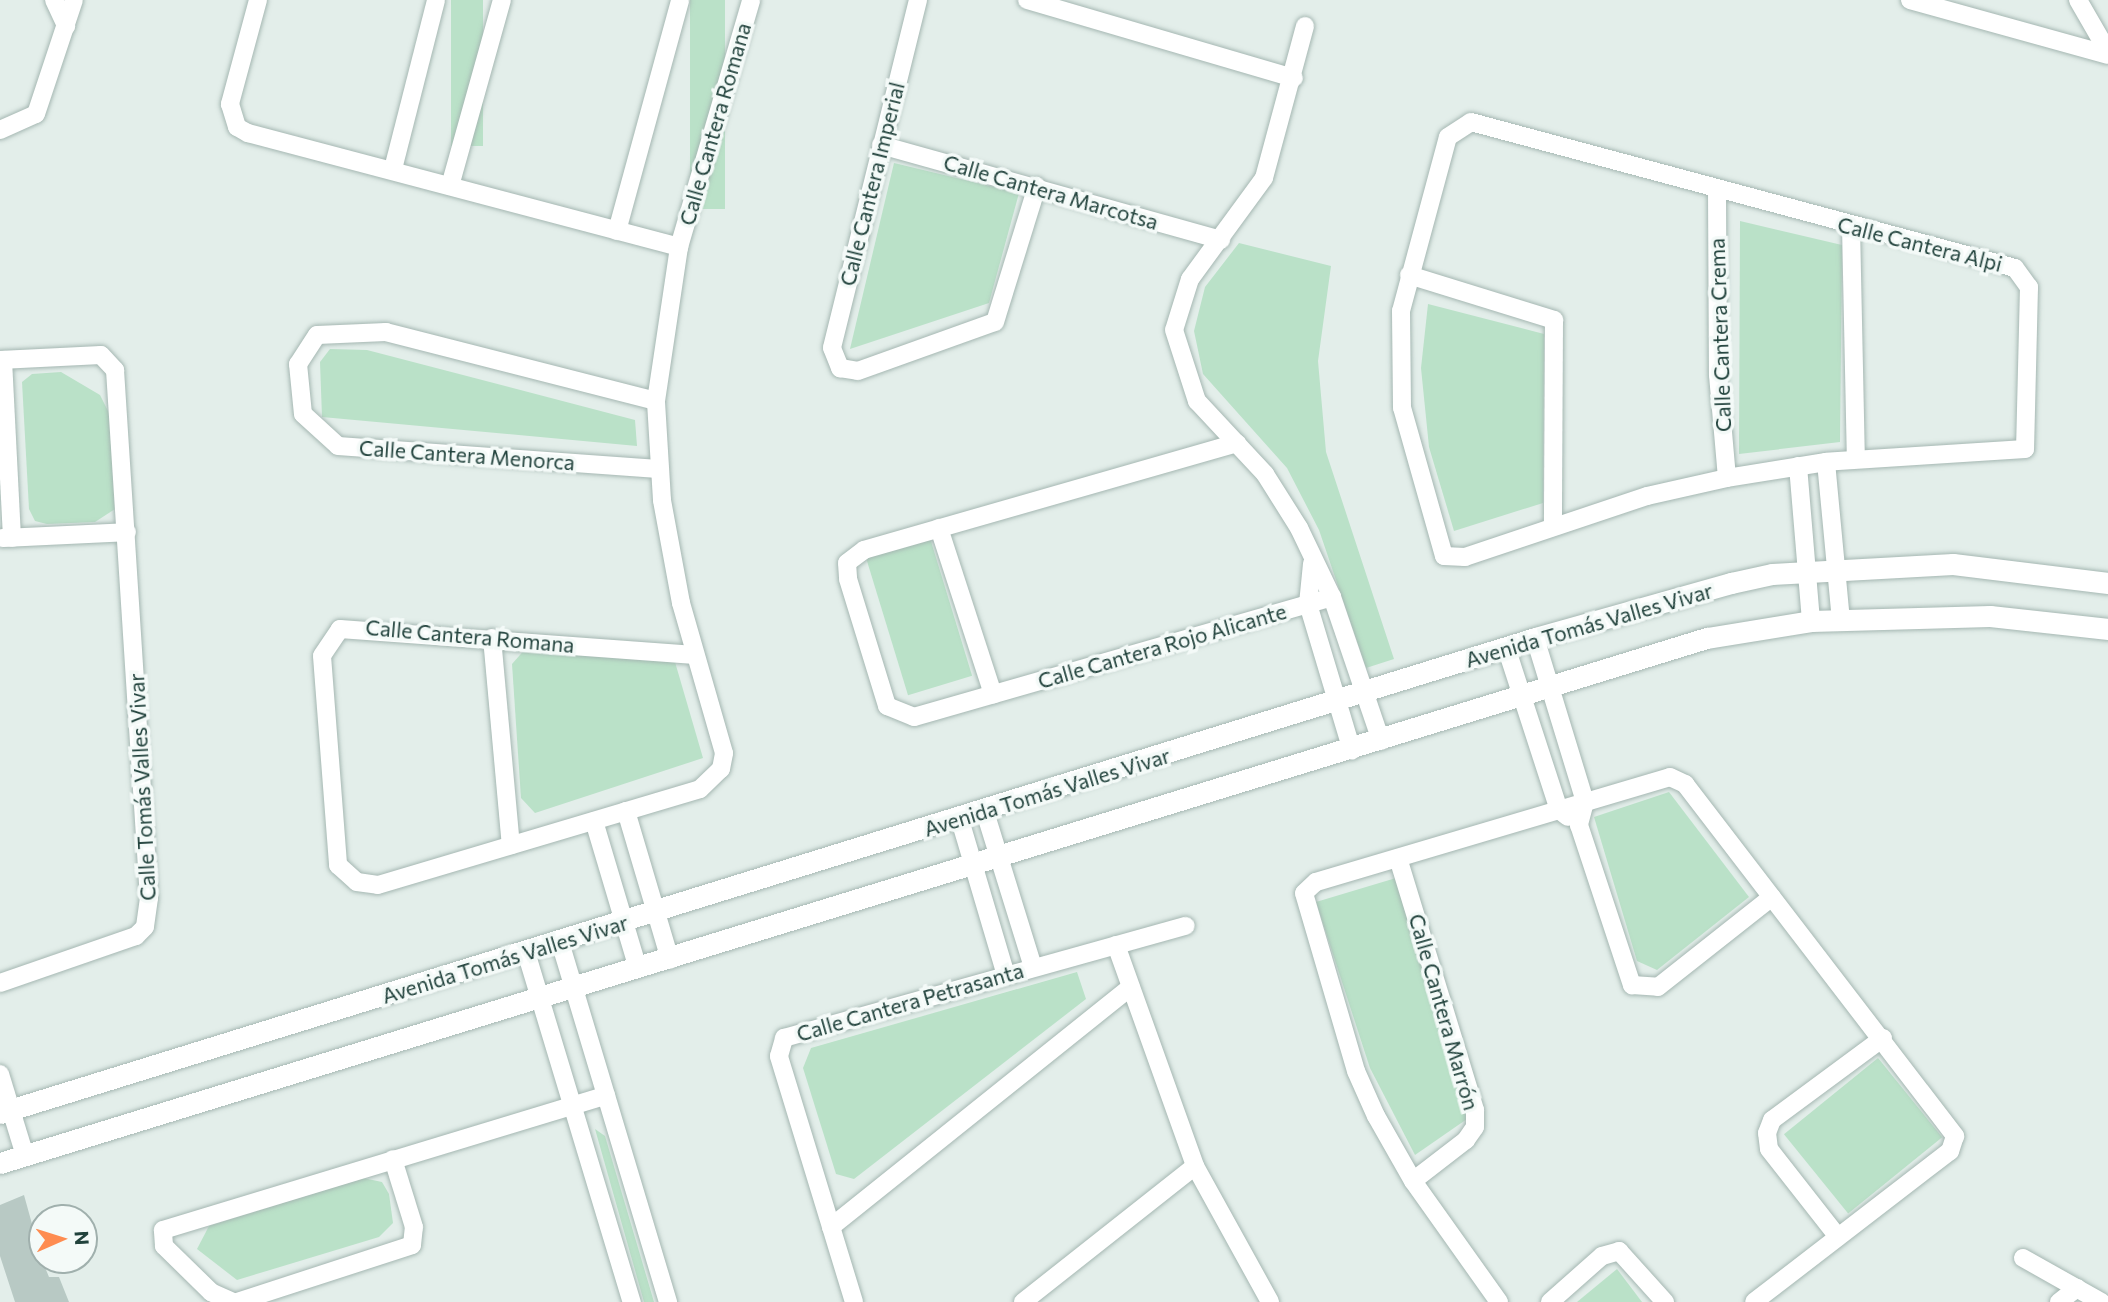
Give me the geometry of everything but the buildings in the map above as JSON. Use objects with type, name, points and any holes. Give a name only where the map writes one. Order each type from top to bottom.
[{"type":"main road","name":"Avenida Tomás Valles Vivar","points":[[5,1112],[960,820],[1535,638],[1731,583],[1835,569],[1999,566],[2108,583]]},
{"type":"main road","name":"Avenida Tomás Valles Vivar","points":[[0,1163],[541,1001],[1352,751],[1549,683],[1707,638],[1811,621],[1990,616],[2108,629]]},
{"type":"street","points":[[54,0],[66,26]]},
{"type":"street","points":[[0,130],[36,114],[75,0]]},
{"type":"street","name":"Calle Cantera Romana","points":[[258,0],[230,104],[237,127],[679,247]]},
{"type":"street","points":[[393,169],[436,0]]},
{"type":"street","points":[[450,186],[502,0]]},
{"type":"street","points":[[617,231],[680,0]]},
{"type":"street","name":"Calle Cantera Romana","points":[[695,655],[350,626],[332,634],[322,668],[335,852],[345,874],[366,886],[707,786],[721,769],[724,753],[695,655],[658,469],[656,401],[679,247],[751,0]]},
{"type":"street","name":"Calle Cantera Imperial","points":[[918,0],[832,348],[840,368],[858,371],[995,323],[1037,186]]},
{"type":"street","points":[[1027,0],[1294,78]]},
{"type":"street","points":[[1910,0],[2108,54]]},
{"type":"street","points":[[2078,0],[2108,54]]},
{"type":"street","points":[[1305,26],[1294,78],[1264,178],[1185,289],[1174,330],[1197,401],[1284,499],[1312,564],[1332,597],[1381,741]]},
{"type":"street","name":"Calle Cantera Alpi","points":[[1461,123],[1717,192],[2015,268],[2029,287],[2025,449],[1856,459],[1727,478],[1553,526],[1465,557],[1444,556],[1438,546],[1402,408],[1401,311],[1448,137],[1461,123]]},
{"type":"street","name":"Calle Cantera Marcotsa","points":[[881,145],[1037,186],[1221,240]]},
{"type":"street","name":"Calle Cantera Crema","points":[[1717,192],[1717,375],[1727,478]]},
{"type":"street","points":[[1851,226],[1856,459]]},
{"type":"street","points":[[1409,275],[1554,320],[1553,526]]},
{"type":"street","name":"Calle Cantera Menorca","points":[[656,401],[386,332],[317,335],[306,343],[298,364],[303,414],[338,446],[658,469]]},
{"type":"street","name":"Calle Tomás Valles Vivar","points":[[0,984],[125,942],[145,927],[149,898],[119,387],[109,360],[88,354],[1,360],[6,538],[127,532]]},
{"type":"street","name":"Calle Cantera Rojo Alicante","points":[[1237,443],[864,550],[847,563],[887,706],[914,717],[1332,597]]},
{"type":"street","points":[[1826,462],[1830,531],[1841,620]]},
{"type":"street","points":[[1798,466],[1811,621]]},
{"type":"street","points":[[939,528],[993,694]]},
{"type":"street","points":[[1802,534],[1830,531]]},
{"type":"street","points":[[1312,564],[1308,604],[1352,751]]},
{"type":"street","points":[[492,638],[511,845]]},
{"type":"street","points":[[1535,638],[1585,802],[1579,825],[1625,978],[1640,988],[1658,987],[1772,897]]},
{"type":"street","points":[[1506,647],[1559,810],[1579,825]]},
{"type":"street","points":[[1326,664],[1352,656]]},
{"type":"street","points":[[1536,738],[1562,731]]},
{"type":"street","points":[[1499,1302],[1413,1181],[1356,1071],[1304,898],[1316,882],[1585,802],[1678,779],[1950,1123],[1954,1143],[1754,1302]]},
{"type":"street","points":[[626,811],[670,960]]},
{"type":"street","points":[[985,812],[1033,967]]},
{"type":"street","points":[[960,820],[1006,975]]},
{"type":"street","points":[[594,821],[638,969]]},
{"type":"street","name":"Calle Cantera Marrón","points":[[1398,858],[1475,1110],[1475,1127],[1466,1140],[1413,1181]]},
{"type":"street","points":[[614,887],[645,877]]},
{"type":"street","points":[[984,902],[1011,896]]},
{"type":"street","name":"Calle Cantera Petrasanta","points":[[854,1302],[779,1045],[793,1034],[1186,926]]},
{"type":"street","points":[[560,942],[668,1302]]},
{"type":"street","points":[[1116,945],[1195,1166],[1270,1302]]},
{"type":"street","points":[[526,952],[632,1302]]},
{"type":"street","points":[[831,1227],[1131,987]]},
{"type":"street","points":[[1838,1237],[1769,1149],[1767,1133],[1772,1120],[1883,1038]]},
{"type":"street","points":[[0,1074],[5,1112],[25,1156]]},
{"type":"street","points":[[393,1159],[414,1227],[412,1245],[235,1302],[211,1292],[164,1246],[163,1230],[393,1159],[606,1095]]},
{"type":"street","points":[[1023,1302],[1195,1166]]},
{"type":"street","points":[[1550,1302],[1602,1256],[1619,1251],[1665,1302]]},
{"type":"street","points":[[2023,1258],[2101,1302]]},
{"type":"street","points":[[2059,1302],[2077,1288]]},
{"type":"green space","points":[[451,0],[483,0],[483,146],[451,146]]},
{"type":"green space","points":[[690,0],[725,0],[725,209],[690,209]]},
{"type":"green space","points":[[894,163],[1019,193],[989,303],[850,349]]},
{"type":"green space","points":[[1740,221],[1842,245],[1840,442],[1739,454]]},
{"type":"green space","points":[[1239,243],[1331,266],[1318,361],[1326,452],[1394,659],[1366,668],[1319,530],[1287,468],[1203,374],[1194,331],[1205,287]]},
{"type":"green space","points":[[1428,304],[1544,334],[1543,503],[1454,531],[1429,447],[1421,368]]},
{"type":"green space","points":[[330,349],[367,350],[635,420],[637,446],[322,417],[320,362]]},
{"type":"green space","points":[[61,372],[100,395],[109,413],[115,509],[95,522],[47,524],[35,521],[29,509],[22,382],[32,374]]},
{"type":"green space","points":[[930,538],[972,676],[908,695],[866,558]]},
{"type":"green space","points":[[527,647],[675,662],[703,758],[535,813],[521,798],[512,664]]},
{"type":"green space","points":[[1669,792],[1749,897],[1657,970],[1637,961],[1594,817]]},
{"type":"green space","points":[[1396,878],[1467,1119],[1415,1155],[1370,1068],[1316,902]]},
{"type":"green space","points":[[1077,972],[1086,999],[854,1179],[836,1174],[803,1068],[811,1048]]},
{"type":"green space","points":[[1878,1058],[1942,1137],[1848,1213],[1784,1134]]},
{"type":"green space","points":[[595,1129],[605,1136],[654,1302],[644,1302]]},
{"type":"green space","points":[[363,1178],[382,1182],[389,1194],[393,1223],[379,1237],[237,1280],[197,1249],[209,1226]]},
{"type":"green space","points":[[1617,1269],[1642,1302],[1577,1302]]}]
